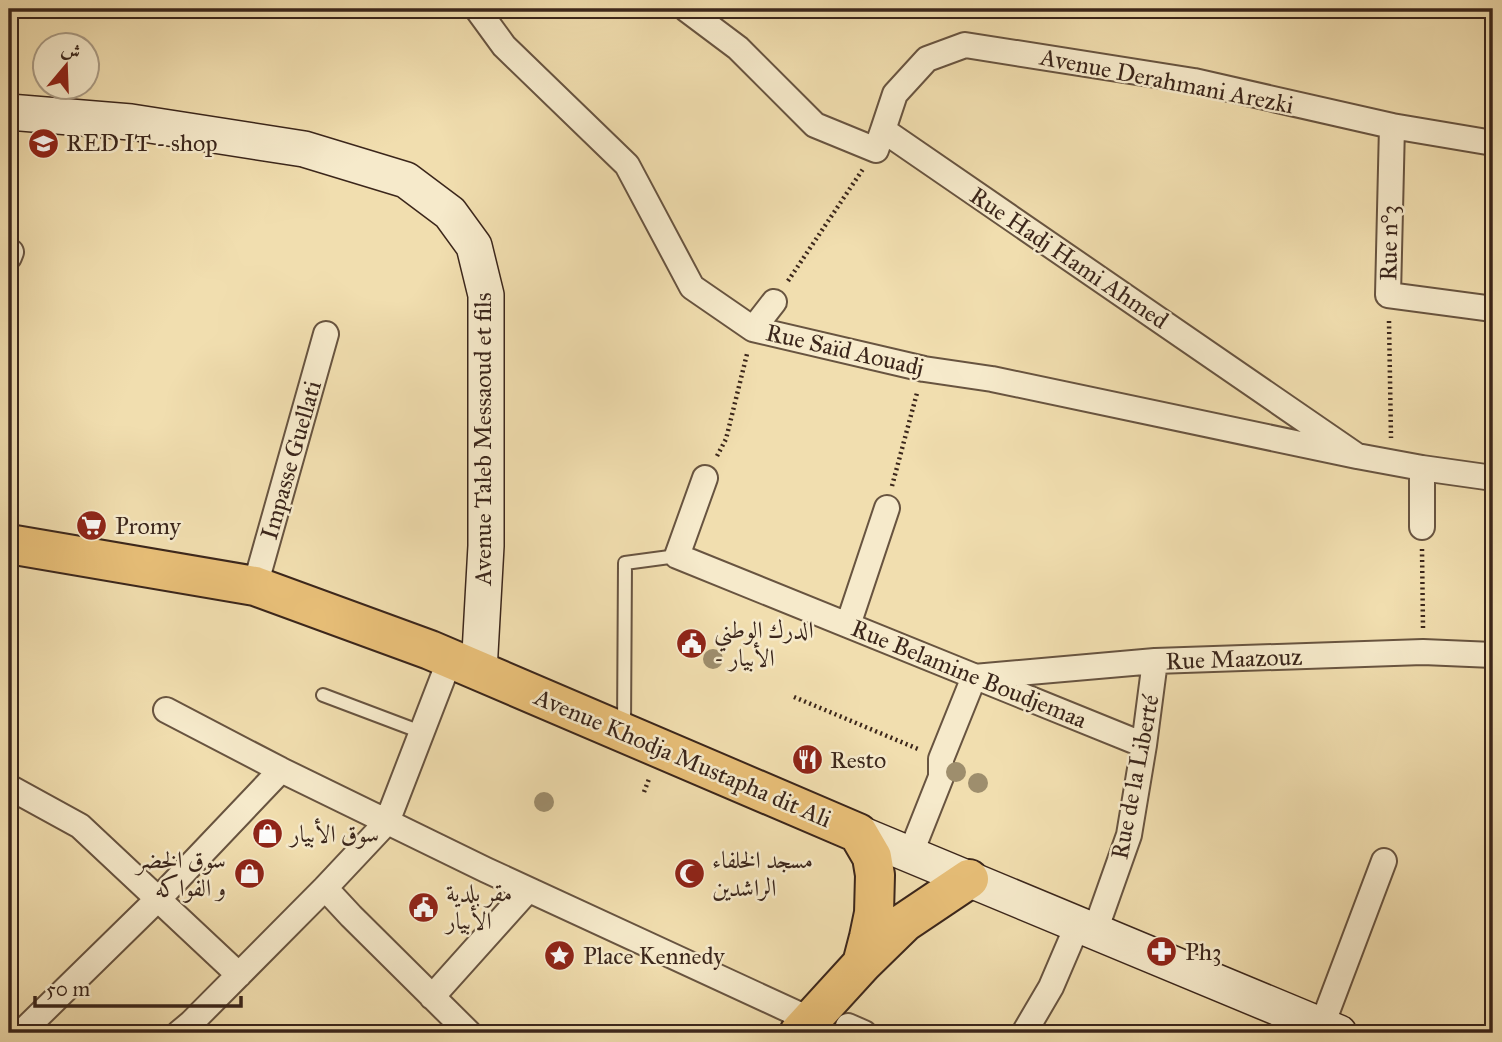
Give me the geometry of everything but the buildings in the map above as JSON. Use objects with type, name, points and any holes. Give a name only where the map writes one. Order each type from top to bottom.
[{"type":"main road","name":"Avenue Khodja Mustapha dit Ali","points":[[9,544],[255,586],[430,650],[858,833]]},
{"type":"main road","points":[[830,1028],[862,964],[874,913],[875,875],[872,857],[858,833]]},
{"type":"main road","points":[[862,964],[905,922],[969,879]]},
{"type":"street","name":"Rue Saïd Aouadj","points":[[477,9],[504,46],[627,165],[692,287],[753,329],[924,369],[992,379],[1357,456]]},
{"type":"street","name":"Rue Hadj Hami Ahmed","points":[[686,9],[738,48],[815,125],[879,140],[1357,456],[1493,478]]},
{"type":"street","name":"Avenue Derahmani Arezki","points":[[879,140],[895,94],[927,59],[965,45],[1194,81],[1392,126],[1493,143]]},
{"type":"street","name":"Avenue Taleb Messaoud et fils","points":[[9,112],[131,122],[304,149],[405,180],[450,213],[474,246],[486,295],[486,546],[465,665]]},
{"type":"street","name":"Rue n°3","points":[[1392,126],[1388,295],[1493,309]]},
{"type":"street","points":[[753,329],[774,302]]},
{"type":"street","name":"Impasse Guellati","points":[[255,586],[326,334]]},
{"type":"street","points":[[1422,468],[1422,527]]},
{"type":"street","points":[[677,556],[705,478]]},
{"type":"street","points":[[848,625],[887,508]]},
{"type":"street","name":"Rue Belamine Boudjemaa","points":[[677,556],[1144,745]]},
{"type":"street","name":"Rue Maazouz","points":[[974,677],[1156,661],[1423,653],[1493,655]]},
{"type":"street","name":"Rue de la Liberté","points":[[1024,1033],[1087,928],[1129,835],[1156,661]]},
{"type":"street","points":[[179,1033],[326,888],[387,822],[421,732],[465,665]]},
{"type":"street","points":[[910,855],[941,777],[941,759],[974,677]]},
{"type":"street","points":[[166,710],[281,770],[528,890],[830,1028]]},
{"type":"street","points":[[21,1033],[158,898],[281,770]]},
{"type":"street","points":[[9,787],[80,826],[239,975]]},
{"type":"street","name":"Avenue Khodja Mustapha dit Ali","points":[[858,833],[1327,1031]]},
{"type":"street","points":[[1327,1031],[1384,861]]},
{"type":"street","points":[[326,888],[469,1033]]},
{"type":"street","points":[[432,997],[528,890]]},
{"type":"lane","points":[[624,732],[625,563],[677,556]]},
{"type":"lane","points":[[323,695],[421,732]]},
{"type":"path","points":[[774,302],[879,140]]},
{"type":"path","points":[[1388,295],[1392,463]]},
{"type":"path","points":[[705,478],[726,439],[753,329]]},
{"type":"path","points":[[887,508],[924,369]]},
{"type":"path","points":[[1422,527],[1423,653]]},
{"type":"path","points":[[794,698],[941,759]]},
{"type":"place","name":"RED IT - shop","points":[[43,143]]},
{"type":"place","name":"Promy","points":[[92,526]]},
{"type":"place","name":"الدرك الوطني - الأبيار","points":[[691,644]]},
{"type":"place","name":"Resto","points":[[807,760]]},
{"type":"place","name":"سوق الأبيار","points":[[267,834]]},
{"type":"place","name":"سوق الخضر و الفواكه","points":[[249,874]]},
{"type":"place","name":"مسجد الخلفاء الراشدين","points":[[689,874]]},
{"type":"place","name":"مقر بلدية الأبيار","points":[[423,907]]},
{"type":"place","name":"Ph3","points":[[1162,952]]},
{"type":"place","name":"Place Kennedy","points":[[560,956]]}]
